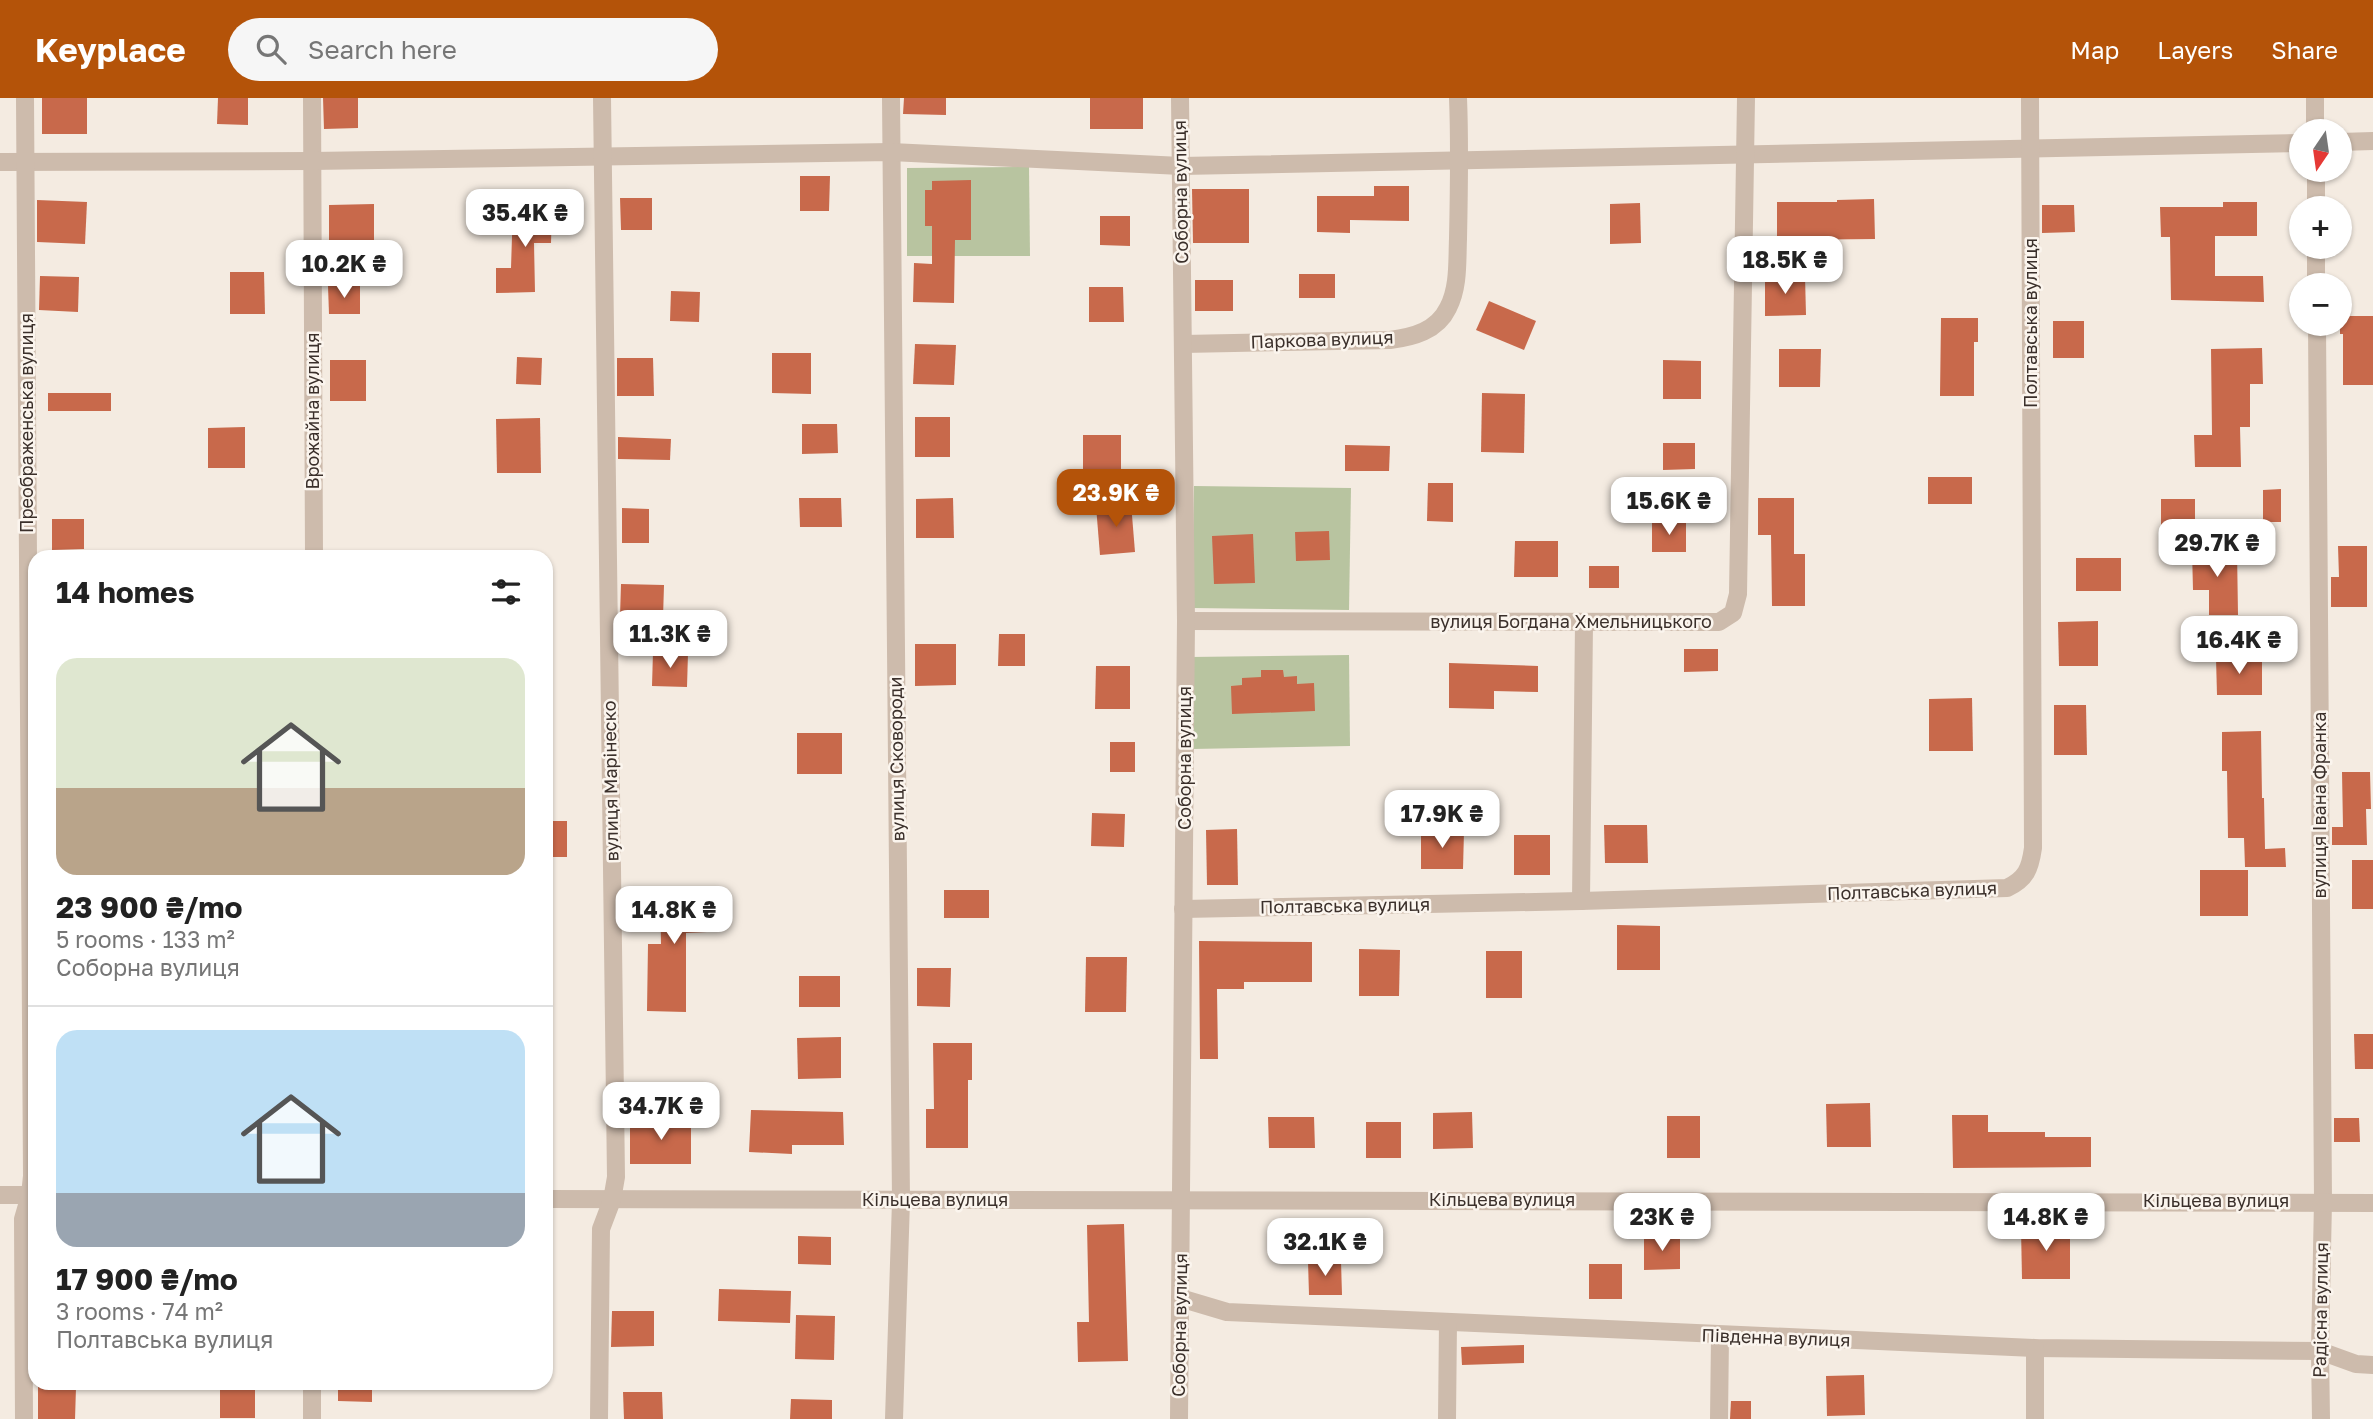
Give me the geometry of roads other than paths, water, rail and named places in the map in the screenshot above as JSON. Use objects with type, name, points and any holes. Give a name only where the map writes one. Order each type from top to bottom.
[{"type":"street","name":"Преображенська вулиця","points":[[25,98],[28,550]]},
{"type":"street","name":"Врожайна вулиця","points":[[312,98],[314,550]]},
{"type":"street","name":"вулиця Марінеско","points":[[599,1419],[601,1229],[617,1177],[602,98]]},
{"type":"street","name":"вулиця Сковороди","points":[[891,98],[901,1200],[894,1419]]},
{"type":"street","name":"Соборна вулиця","points":[[1179,1419],[1186,621],[1180,98]]},
{"type":"street","name":"Паркова вулиця","points":[[1183,344],[1390,340],[1416,336],[1437,323],[1449,307],[1456,283],[1461,160],[1458,98]]},
{"type":"street","name":"вулиця Богдана Хмельницького","points":[[1186,621],[1719,622],[1733,613],[1738,594],[1746,98]]},
{"type":"street","name":"Полтавська вулиця","points":[[1183,909],[1581,901],[2007,888],[2022,880],[2031,865],[2033,848],[2030,98]]},
{"type":"street","points":[[2315,98],[2315,119]]},
{"type":"street","points":[[2352,142],[2373,141]]},
{"type":"street","points":[[0,162],[312,161],[891,152],[1181,166],[2289,143]]},
{"type":"street","name":"вулиця Івана Франка","points":[[2317,336],[2323,1201]]},
{"type":"street","points":[[1581,901],[1584,623]]},
{"type":"street","points":[[0,1195],[28,1195]]},
{"type":"street","name":"Кільцева вулиця","points":[[553,1199],[2373,1202]]},
{"type":"street","name":"Радісна вулиця","points":[[2321,1419],[2323,1201]]},
{"type":"street","name":"Преображенська вулиця","points":[[24,1419],[23,1219],[28,1207]]},
{"type":"street","name":"Південна вулиця","points":[[1180,1297],[1227,1312],[2035,1348],[2320,1351],[2356,1364],[2373,1365]]},
{"type":"street","points":[[1447,1419],[1448,1322]]},
{"type":"street","points":[[1719,1419],[1720,1336]]},
{"type":"street","points":[[2035,1348],[2035,1419]]},
{"type":"street","points":[[312,1390],[312,1419]]}]
